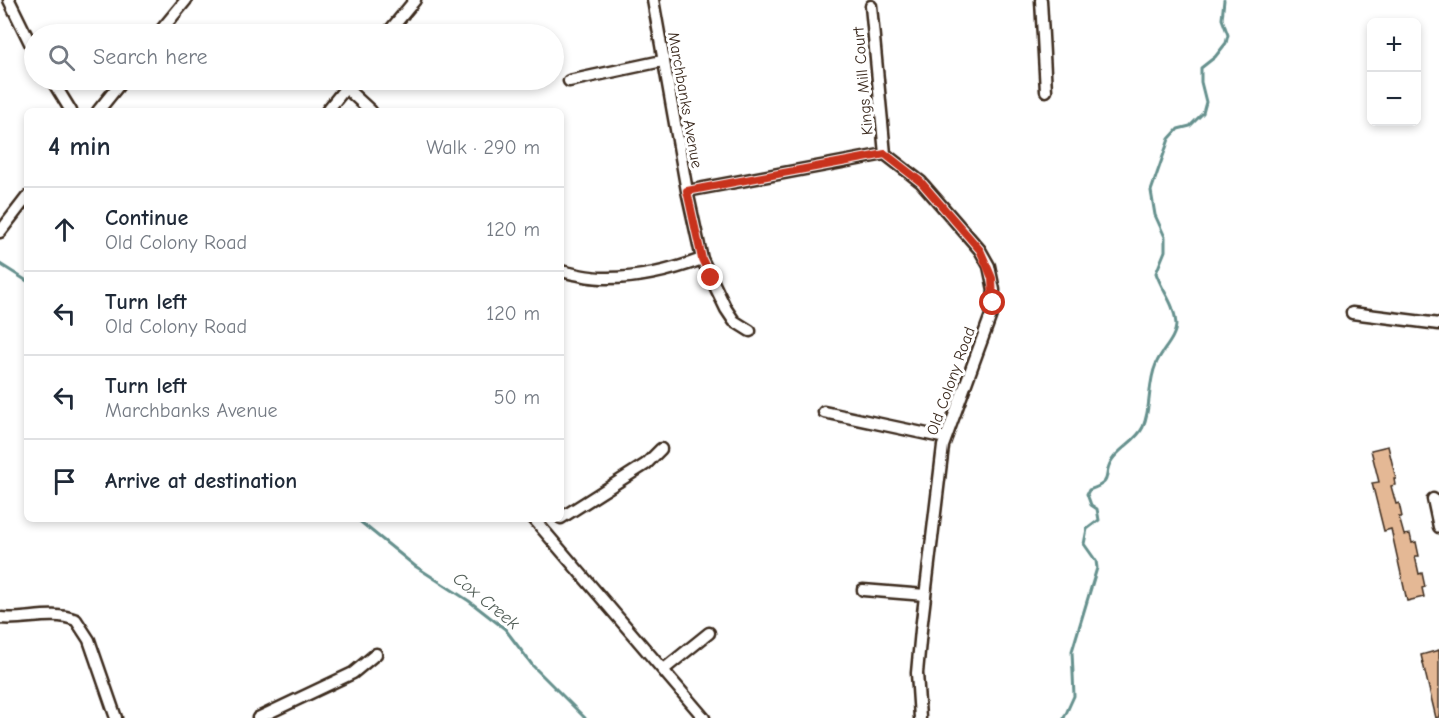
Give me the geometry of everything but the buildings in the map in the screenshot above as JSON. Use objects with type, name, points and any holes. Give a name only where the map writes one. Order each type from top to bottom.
[{"type":"street","points":[[9,0],[24,31]]},
{"type":"street","points":[[166,24],[186,0]]},
{"type":"street","points":[[395,24],[415,0]]},
{"type":"street","name":"Marchbanks Avenue","points":[[653,0],[662,61],[702,259],[726,309],[734,321],[750,331]]},
{"type":"street","points":[[1041,0],[1046,91]]},
{"type":"street","name":"Kings Mill Court","points":[[871,6],[885,154]]},
{"type":"street","points":[[569,81],[662,61]]},
{"type":"street","points":[[58,90],[69,108]]},
{"type":"street","points":[[100,108],[115,90]]},
{"type":"street","points":[[329,108],[344,90]]},
{"type":"street","points":[[354,90],[368,108]]},
{"type":"street","points":[[687,191],[885,154]]},
{"type":"street","name":"Old Colony Road","points":[[885,154],[921,182],[980,250],[992,278],[994,290],[991,315],[946,438],[936,502],[917,673],[920,718]]},
{"type":"street","points":[[0,232],[24,201]]},
{"type":"street","points":[[564,272],[600,278],[631,278],[680,267],[702,259]]},
{"type":"street","points":[[1352,313],[1439,324]]},
{"type":"street","points":[[824,412],[946,438]]},
{"type":"street","points":[[564,515],[646,464],[661,449]]},
{"type":"street","points":[[1433,499],[1439,527]]},
{"type":"street","points":[[537,522],[704,718]]},
{"type":"street","points":[[543,529],[554,522]]},
{"type":"street","points":[[863,590],[925,595]]},
{"type":"street","points":[[0,618],[15,620],[55,614],[76,620],[89,640],[116,718]]},
{"type":"street","points":[[663,670],[709,633]]},
{"type":"street","points":[[258,718],[352,673],[376,654]]},
{"type":"waterway","points":[[1064,718],[1074,696],[1072,651],[1097,568],[1096,561],[1084,544],[1087,529],[1099,520],[1097,509],[1091,505],[1087,494],[1089,490],[1105,481],[1112,460],[1143,427],[1148,411],[1153,372],[1158,359],[1171,340],[1176,324],[1171,304],[1156,273],[1165,251],[1165,237],[1155,215],[1151,191],[1169,139],[1178,129],[1190,126],[1203,113],[1206,102],[1201,82],[1201,68],[1215,57],[1226,43],[1228,35],[1222,19],[1224,0]]},
{"type":"waterway","name":"Cox Creek","points":[[0,264],[24,279]]},
{"type":"waterway","name":"Cox Creek","points":[[361,522],[415,566],[469,601],[505,629],[533,666],[585,718]]},
{"type":"route","points":[[711,278],[702,259],[687,191],[885,154],[921,182],[980,250],[989,266],[992,278],[993,303]]}]
